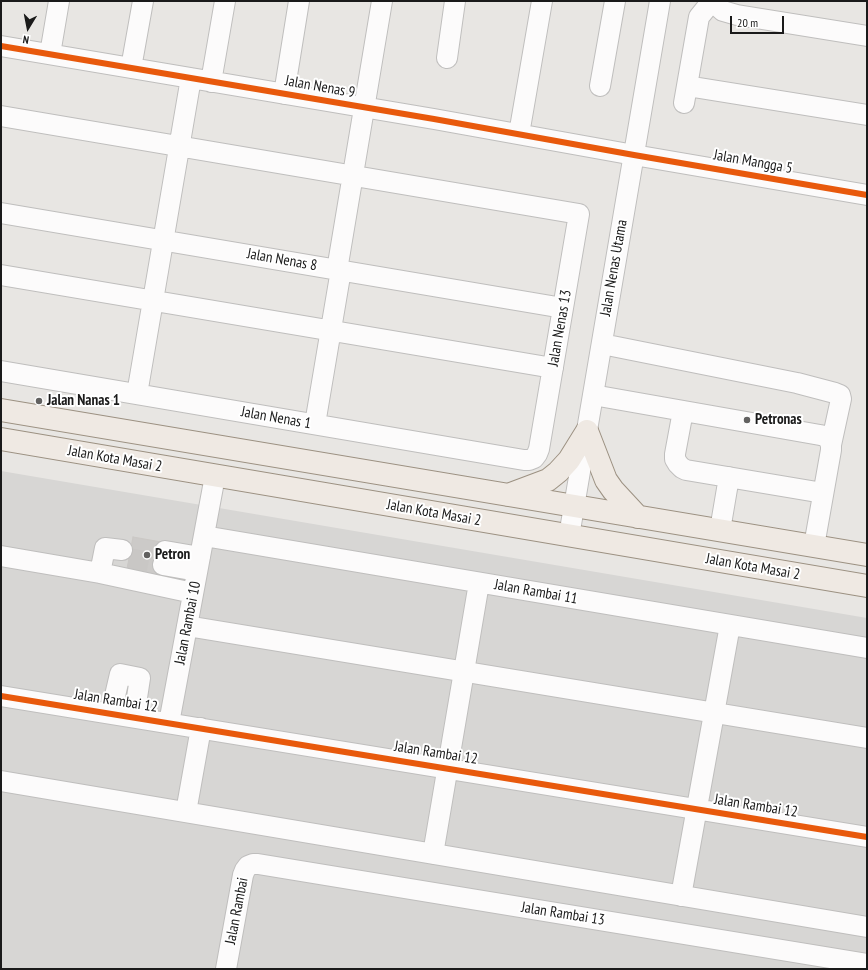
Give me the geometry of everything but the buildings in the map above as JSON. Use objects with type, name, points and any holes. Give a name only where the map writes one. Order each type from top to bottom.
[{"type":"main road","name":"Jalan Kota Masai 2","points":[[1,410],[867,555]]},
{"type":"main road","points":[[507,495],[548,480],[558,472],[569,460],[586,431]]},
{"type":"main road","points":[[586,431],[606,480],[638,517]]},
{"type":"main road","name":"Jalan Kota Masai 2","points":[[1,440],[867,586]]},
{"type":"street","points":[[50,54],[59,1]]},
{"type":"street","points":[[131,68],[143,1]]},
{"type":"street","points":[[211,82],[224,1]]},
{"type":"street","points":[[284,94],[300,1]]},
{"type":"street","points":[[315,424],[331,330],[352,175],[382,1]]},
{"type":"street","points":[[447,58],[455,1]]},
{"type":"street","points":[[519,134],[542,1]]},
{"type":"street","points":[[600,86],[615,1]]},
{"type":"street","name":"Jalan Nenas Utama","points":[[569,536],[660,1]]},
{"type":"street","points":[[867,36],[737,15],[723,11],[712,1],[699,17],[685,94],[867,115]]},
{"type":"street","name":"Jalan Nenas 9","points":[[1,46],[364,107],[634,155]]},
{"type":"street","points":[[137,394],[191,78]]},
{"type":"street","points":[[1,116],[352,175]]},
{"type":"street","name":"Jalan Mangga 5","points":[[634,155],[867,195]]},
{"type":"street","name":"Jalan Nenas 13","points":[[352,175],[579,214],[540,443]]},
{"type":"street","name":"Jalan Nenas 8","points":[[1,213],[563,308]]},
{"type":"street","points":[[1,275],[553,368]]},
{"type":"street","points":[[602,344],[797,383],[840,395],[841,399],[831,445],[814,546]]},
{"type":"street","name":"Jalan Nenas 1","points":[[1,371],[524,460],[534,458],[537,454],[540,443]]},
{"type":"street","points":[[593,395],[820,434],[829,440],[831,445]]},
{"type":"street","points":[[683,411],[675,460],[682,468],[686,470],[823,493]]},
{"type":"street","name":"Jalan Rambai 10","points":[[169,723],[215,476]]},
{"type":"street","points":[[720,530],[729,477]]},
{"type":"street","name":"Jalan Rambai 11","points":[[204,536],[867,648]]},
{"type":"street","points":[[100,573],[105,548],[127,551]]},
{"type":"street","points":[[1,556],[100,573],[193,592]]},
{"type":"street","points":[[164,558],[199,564]]},
{"type":"street","points":[[433,854],[479,583]]},
{"type":"street","points":[[682,896],[730,625]]},
{"type":"street","points":[[187,626],[867,738]]},
{"type":"street","points":[[112,713],[120,674],[140,678],[134,717]]},
{"type":"street","name":"Jalan Rambai 12","points":[[1,696],[867,837]]},
{"type":"street","points":[[186,812],[201,728]]},
{"type":"street","points":[[1,781],[867,927]]},
{"type":"street","name":"Jalan Rambai 13","points":[[259,864],[867,964]]},
{"type":"street","name":"Jalan Rambai","points":[[226,969],[243,875],[248,866],[259,864]]},
{"type":"shaded area","points":[[1,471],[867,618],[867,969],[1,969]]},
{"type":"tunnel","points":[[129,558],[163,565]]},
{"type":"cycle path","points":[[1,46],[434,119],[867,195]]},
{"type":"cycle path","points":[[1,696],[867,837]]},
{"type":"place","name":"Jalan Nanas 1","points":[[39,401]]},
{"type":"place","name":"Petronas","points":[[747,420]]},
{"type":"place","name":"Petron","points":[[147,555]]}]
